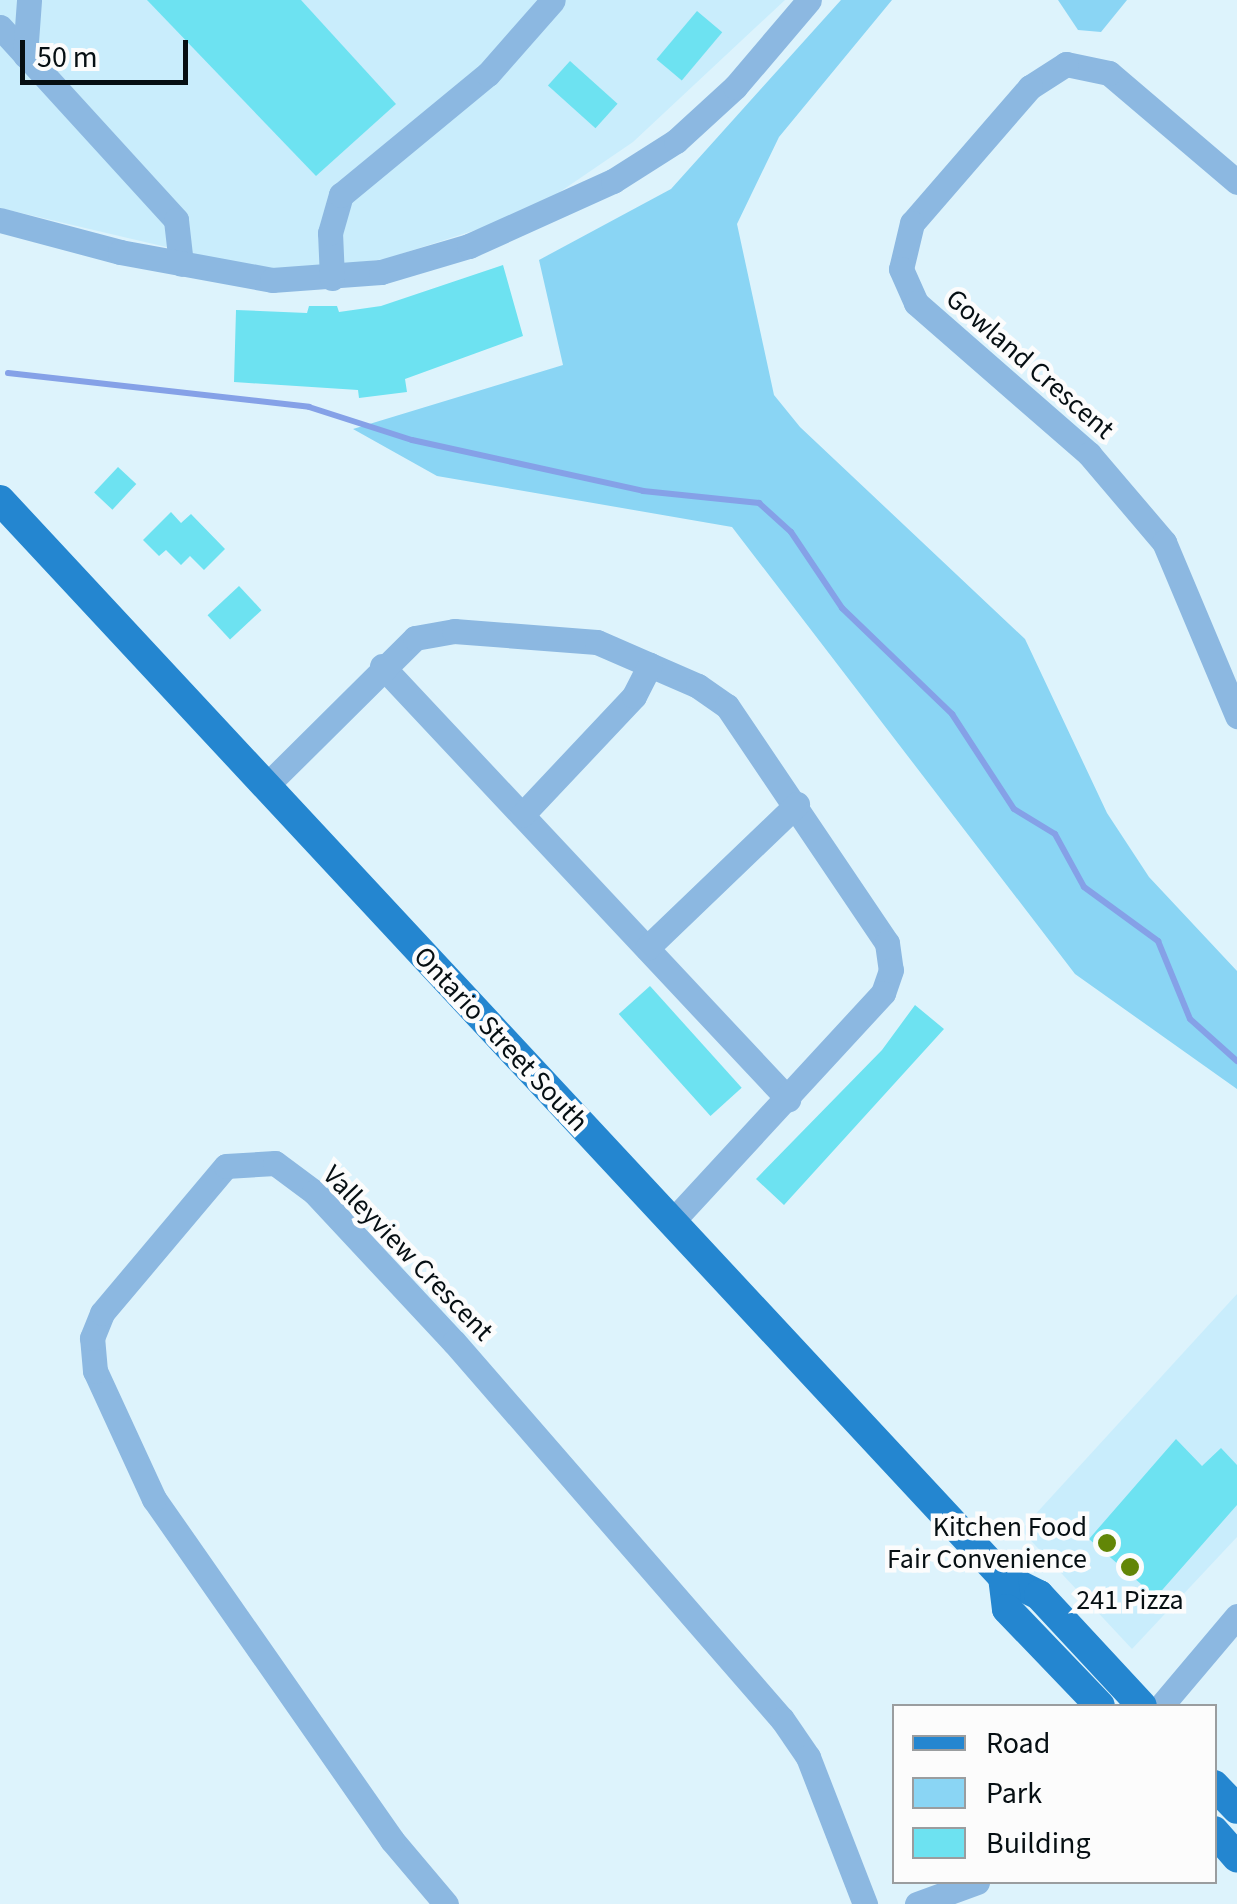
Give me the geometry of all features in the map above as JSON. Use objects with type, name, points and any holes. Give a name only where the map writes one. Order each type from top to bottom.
[{"type":"main road","name":"Ontario Street South","points":[[0,500],[1003,1577],[1039,1595],[1140,1704]]},
{"type":"main road","name":"Ontario Street South","points":[[1003,1577],[1007,1610],[1098,1704]]},
{"type":"main road","points":[[1217,1787],[1237,1809]]},
{"type":"main road","points":[[1217,1835],[1237,1857]]},
{"type":"street","points":[[25,54],[29,0]]},
{"type":"street","points":[[332,278],[330,233],[341,195],[488,74],[553,0]]},
{"type":"street","points":[[0,220],[182,264],[272,280],[332,278],[470,246],[613,181],[676,141],[736,87],[809,0]]},
{"type":"street","points":[[0,27],[176,220],[182,264]]},
{"type":"street","name":"Gowland Crescent","points":[[1237,182],[1109,72],[1066,64],[1030,87],[912,224],[900,269],[916,303],[1089,454],[1164,542],[1237,716]]},
{"type":"street","points":[[266,786],[382,666],[416,638],[454,631],[598,642],[727,706],[798,804],[887,943],[891,970],[883,993],[672,1222]]},
{"type":"street","points":[[522,815],[634,696],[650,665]]},
{"type":"street","points":[[382,666],[788,1098]]},
{"type":"street","points":[[646,948],[798,804]]},
{"type":"street","name":"Valleyview Crescent","points":[[446,1904],[392,1840],[154,1498],[95,1371],[92,1338],[102,1313],[226,1166],[275,1163],[314,1192],[454,1342],[782,1719],[808,1756],[866,1904]]},
{"type":"street","points":[[1163,1704],[1237,1616]]},
{"type":"street","points":[[917,1904],[972,1884]]},
{"type":"shaded area","points":[[0,0],[785,0],[633,142],[529,213],[385,259],[295,270],[260,269],[0,208]]},
{"type":"shaded area","points":[[1237,1294],[1237,1537],[1132,1649],[1021,1530]]},
{"type":"green space","points":[[841,0],[892,0],[779,137],[737,224],[774,395],[800,427],[1025,639],[1107,813],[1149,877],[1237,971],[1237,1089],[1075,974],[732,527],[437,476],[353,429],[563,365],[539,260],[671,189]]},
{"type":"green space","points":[[1058,0],[1127,0],[1101,32],[1078,30]]},
{"type":"building","points":[[147,0],[301,0],[396,104],[316,176]]},
{"type":"building","points":[[697,11],[722,32],[682,80],[657,59]]},
{"type":"building","points":[[570,61],[618,104],[595,128],[548,86]]},
{"type":"building","points":[[503,265],[523,336],[405,379],[407,392],[359,398],[358,390],[234,382],[236,310],[307,313],[309,306],[337,306],[339,312],[381,306]]},
{"type":"building","points":[[118,467],[136,484],[112,510],[94,493]]},
{"type":"building","points":[[171,512],[181,523],[191,514],[225,549],[204,570],[190,556],[181,565],[166,550],[159,556],[143,540]]},
{"type":"building","points":[[239,586],[262,610],[230,639],[208,615]]},
{"type":"building","points":[[650,986],[742,1088],[710,1116],[619,1014]]},
{"type":"building","points":[[915,1005],[944,1029],[784,1205],[756,1179],[882,1050]]},
{"type":"building","points":[[1176,1439],[1202,1466],[1221,1448],[1237,1465],[1237,1505],[1156,1597],[1089,1539]]},
{"type":"waterway","points":[[8,373],[309,407],[412,440],[643,491],[759,503],[791,532],[842,608],[952,714],[1014,809],[1055,834],[1084,887],[1158,941],[1190,1019],[1237,1061]]},
{"type":"place","name":"Kitchen Food Fair Convenience","points":[[1107,1543]]},
{"type":"place","name":"241 Pizza","points":[[1130,1567]]}]
